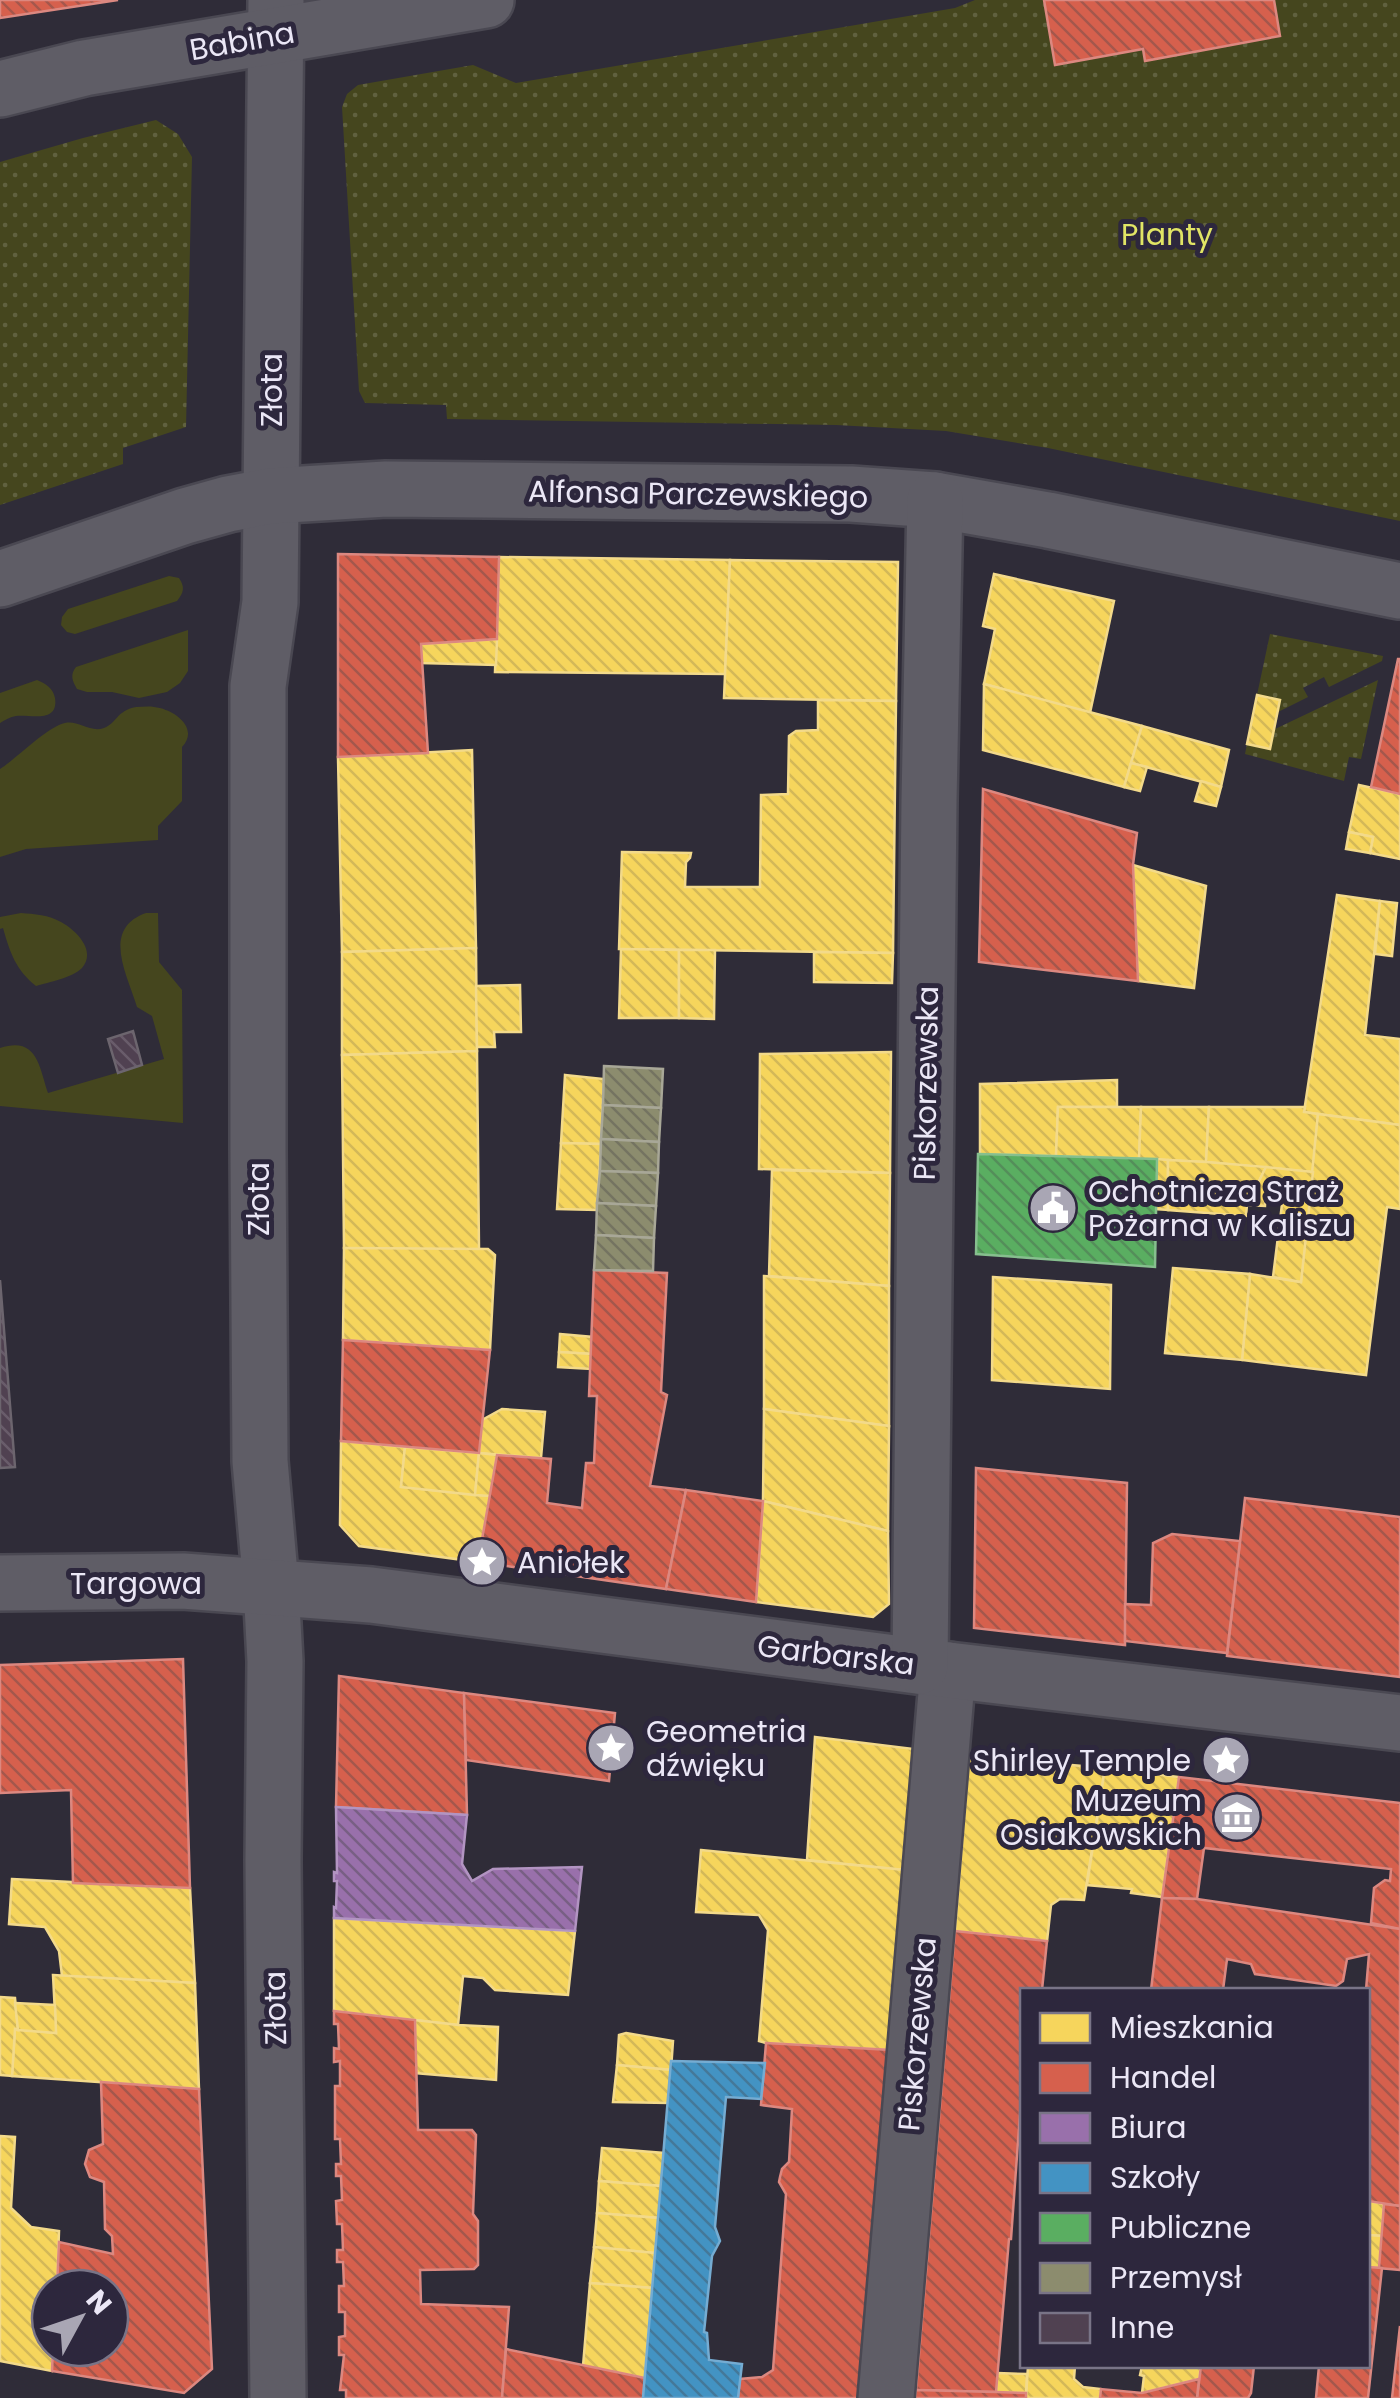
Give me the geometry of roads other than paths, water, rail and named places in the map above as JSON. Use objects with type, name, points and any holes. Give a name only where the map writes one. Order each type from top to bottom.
[{"type":"street","name":"Babina","points":[[0,88],[276,18],[486,0]]},
{"type":"street","name":"Złota","points":[[276,18],[270,602],[258,686],[258,1168],[260,1461],[275,1660],[278,2398]]},
{"type":"street","name":"Alfonsa Parczewskiego","points":[[0,578],[186,516],[270,496],[405,490],[851,494],[935,500],[1400,591]]},
{"type":"street","name":"Piskorzewska","points":[[886,2398],[934,1668],[929,801],[935,500]]},
{"type":"street","name":"Targowa","points":[[0,1583],[183,1581],[271,1586]]},
{"type":"street","name":"Garbarska","points":[[271,1586],[371,1595],[1400,1723]]},
{"type":"place","name":"Ochotnicza Straż Pożarna w Kaliszu","points":[[1053,1208]]},
{"type":"place","name":"Aniołek","points":[[482,1562]]},
{"type":"place","name":"Geometria dźwięku","points":[[611,1748]]},
{"type":"place","name":"Shirley Temple","points":[[1226,1760]]},
{"type":"place","name":"Muzeum Osiakowskich","points":[[1237,1817]]},
{"type":"park label","name":"Planty","points":[[1167,234]]}]
